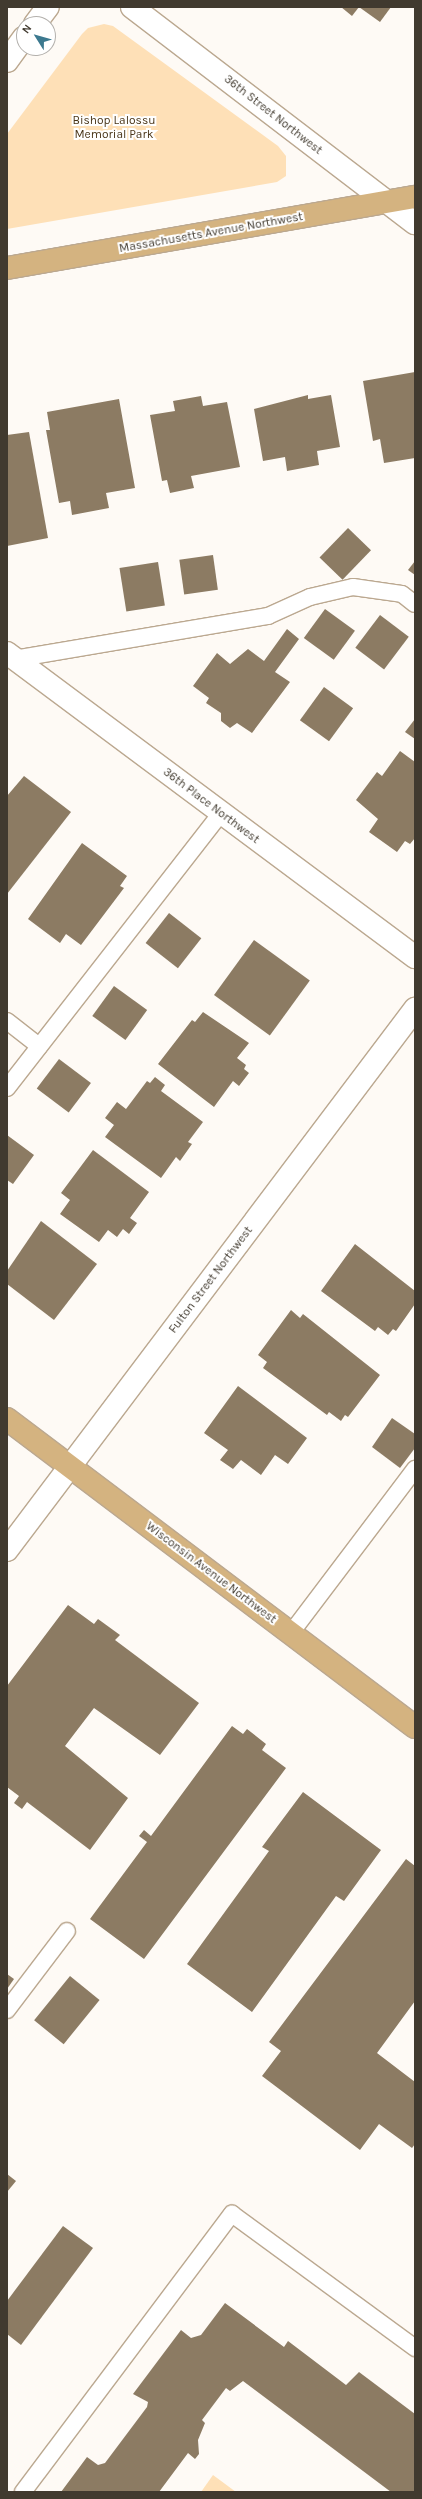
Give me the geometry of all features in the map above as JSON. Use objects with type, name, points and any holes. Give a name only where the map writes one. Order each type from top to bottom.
[{"type":"main road","name":"Massachusetts Avenue Northwest","points":[[7,268],[415,198]]},
{"type":"main road","name":"Wisconsin Avenue Northwest","points":[[7,1419],[415,1727]]},
{"type":"street","points":[[41,16],[48,7]]},
{"type":"street","name":"36th Street Northwest","points":[[132,7],[415,223]]},
{"type":"street","points":[[7,61],[16,49]]},
{"type":"street","name":"36th Place Northwest","points":[[11,656],[415,957]]},
{"type":"street","name":"Fulton Street Northwest","points":[[7,1550],[415,1009]]},
{"type":"lane","points":[[11,656],[268,616],[310,597],[353,587],[402,594],[415,604]]},
{"type":"lane","points":[[7,1088],[221,813]]},
{"type":"lane","points":[[7,1022],[39,1046]]},
{"type":"lane","points":[[291,1633],[415,1469]]},
{"type":"lane","points":[[7,2010],[68,1931]]},
{"type":"lane","points":[[23,2492],[232,2214],[415,2348]]},
{"type":"green space","name":"Bishop Lalossu Memorial Park","points":[[104,24],[113,26],[278,146],[286,156],[286,176],[277,182],[7,229],[7,134],[82,34],[88,28]]},
{"type":"green space","points":[[213,2475],[236,2492],[201,2492]]},
{"type":"building","points":[[341,7],[359,7],[352,16]]},
{"type":"building","points":[[359,7],[391,7],[380,22]]},
{"type":"building","points":[[415,372],[415,458],[384,463],[380,439],[373,441],[363,381]]},
{"type":"building","points":[[308,395],[308,399],[331,395],[340,447],[317,451],[319,465],[287,471],[285,457],[263,461],[254,409]]},
{"type":"building","points":[[201,396],[203,406],[227,402],[240,467],[191,476],[194,488],[170,493],[167,480],[162,481],[150,415],[175,411],[173,401]]},
{"type":"building","points":[[119,399],[135,488],[106,493],[109,508],[72,515],[70,501],[59,503],[46,430],[50,430],[47,412]]},
{"type":"building","points":[[29,432],[48,538],[7,546],[7,435]]},
{"type":"building","points":[[348,528],[371,550],[343,580],[320,557]]},
{"type":"building","points":[[213,555],[218,590],[184,594],[179,560]]},
{"type":"building","points":[[415,561],[415,575],[408,570]]},
{"type":"building","points":[[158,562],[165,605],[126,612],[119,568]]},
{"type":"building","points":[[325,609],[355,631],[334,660],[304,638]]},
{"type":"building","points":[[380,615],[409,637],[384,669],[355,648]]},
{"type":"building","points":[[287,629],[299,639],[275,672],[290,682],[252,733],[237,723],[230,728],[221,721],[221,713],[206,703],[209,698],[193,686],[217,653],[230,664],[248,649],[264,661]]},
{"type":"building","points":[[324,687],[353,708],[329,741],[300,720]]},
{"type":"building","points":[[415,719],[415,739],[405,732]]},
{"type":"building","points":[[400,751],[415,762],[415,838],[410,844],[405,841],[397,852],[369,832],[378,819],[356,800],[377,772],[382,776]]},
{"type":"building","points":[[24,776],[71,812],[7,894],[7,796]]},
{"type":"building","points":[[82,843],[127,876],[120,886],[124,888],[81,945],[66,934],[60,943],[28,919]]},
{"type":"building","points":[[169,913],[201,938],[178,968],[146,943]]},
{"type":"building","points":[[254,940],[310,981],[270,1036],[214,995]]},
{"type":"building","points":[[114,986],[147,1010],[125,1040],[92,1016]]},
{"type":"building","points":[[203,1012],[249,1043],[237,1058],[246,1065],[244,1069],[249,1073],[239,1086],[233,1081],[214,1107],[158,1064],[192,1020],[195,1022]]},
{"type":"building","points":[[59,1059],[91,1083],[69,1113],[37,1089]]},
{"type":"building","points":[[155,1077],[165,1085],[161,1091],[203,1122],[188,1142],[192,1144],[180,1161],[176,1157],[161,1178],[105,1137],[114,1125],[105,1118],[117,1102],[126,1109],[147,1081],[150,1083]]},
{"type":"building","points":[[7,1135],[34,1155],[13,1184],[7,1180]]},
{"type":"building","points":[[93,1150],[149,1192],[130,1218],[137,1223],[129,1234],[123,1229],[117,1237],[108,1230],[99,1242],[60,1214],[70,1200],[61,1193]]},
{"type":"building","points":[[41,1221],[97,1264],[54,1320],[7,1284],[7,1271]]},
{"type":"building","points":[[355,1244],[415,1291],[415,1304],[396,1331],[393,1329],[388,1335],[378,1327],[375,1331],[321,1291]]},
{"type":"building","points":[[291,1310],[300,1318],[303,1314],[380,1375],[348,1417],[345,1415],[341,1421],[329,1412],[327,1415],[263,1368],[267,1362],[258,1355]]},
{"type":"building","points":[[238,1386],[307,1438],[288,1464],[275,1455],[261,1475],[241,1460],[233,1469],[220,1460],[228,1450],[204,1433]]},
{"type":"building","points":[[392,1418],[415,1434],[415,1448],[400,1468],[372,1447]]},
{"type":"building","points":[[68,1605],[94,1624],[98,1619],[120,1635],[115,1640],[199,1703],[160,1755],[94,1708],[65,1746],[128,1798],[90,1850],[27,1802],[22,1809],[14,1803],[19,1796],[7,1787],[7,1686]]},
{"type":"building","points":[[232,1726],[243,1734],[247,1729],[266,1744],[262,1750],[286,1768],[144,1959],[90,1919],[147,1842],[139,1836],[144,1830],[151,1836]]},
{"type":"building","points":[[303,1792],[381,1850],[344,1901],[336,1896],[252,2012],[187,1964],[269,1851],[262,1847]]},
{"type":"building","points":[[406,1859],[415,1866],[415,2001],[377,2053],[415,2082],[415,2144],[412,2148],[379,2124],[360,2150],[262,2076],[281,2051],[269,2042]]},
{"type":"building","points":[[7,1974],[14,1979],[7,1989]]},
{"type":"building","points":[[70,1976],[100,2000],[64,2044],[34,2020]]},
{"type":"building","points":[[7,2174],[16,2181],[7,2192]]},
{"type":"building","points":[[63,2226],[93,2248],[21,2345],[7,2334],[7,2301]]},
{"type":"building","points":[[225,2303],[284,2347],[288,2341],[346,2385],[359,2372],[415,2414],[415,2492],[391,2492],[243,2381],[230,2391],[226,2388],[202,2420],[205,2423],[198,2440],[199,2454],[195,2459],[188,2453],[159,2492],[61,2492],[87,2457],[98,2465],[105,2463],[147,2407],[148,2402],[133,2394],[181,2330],[191,2338],[201,2335]]}]
